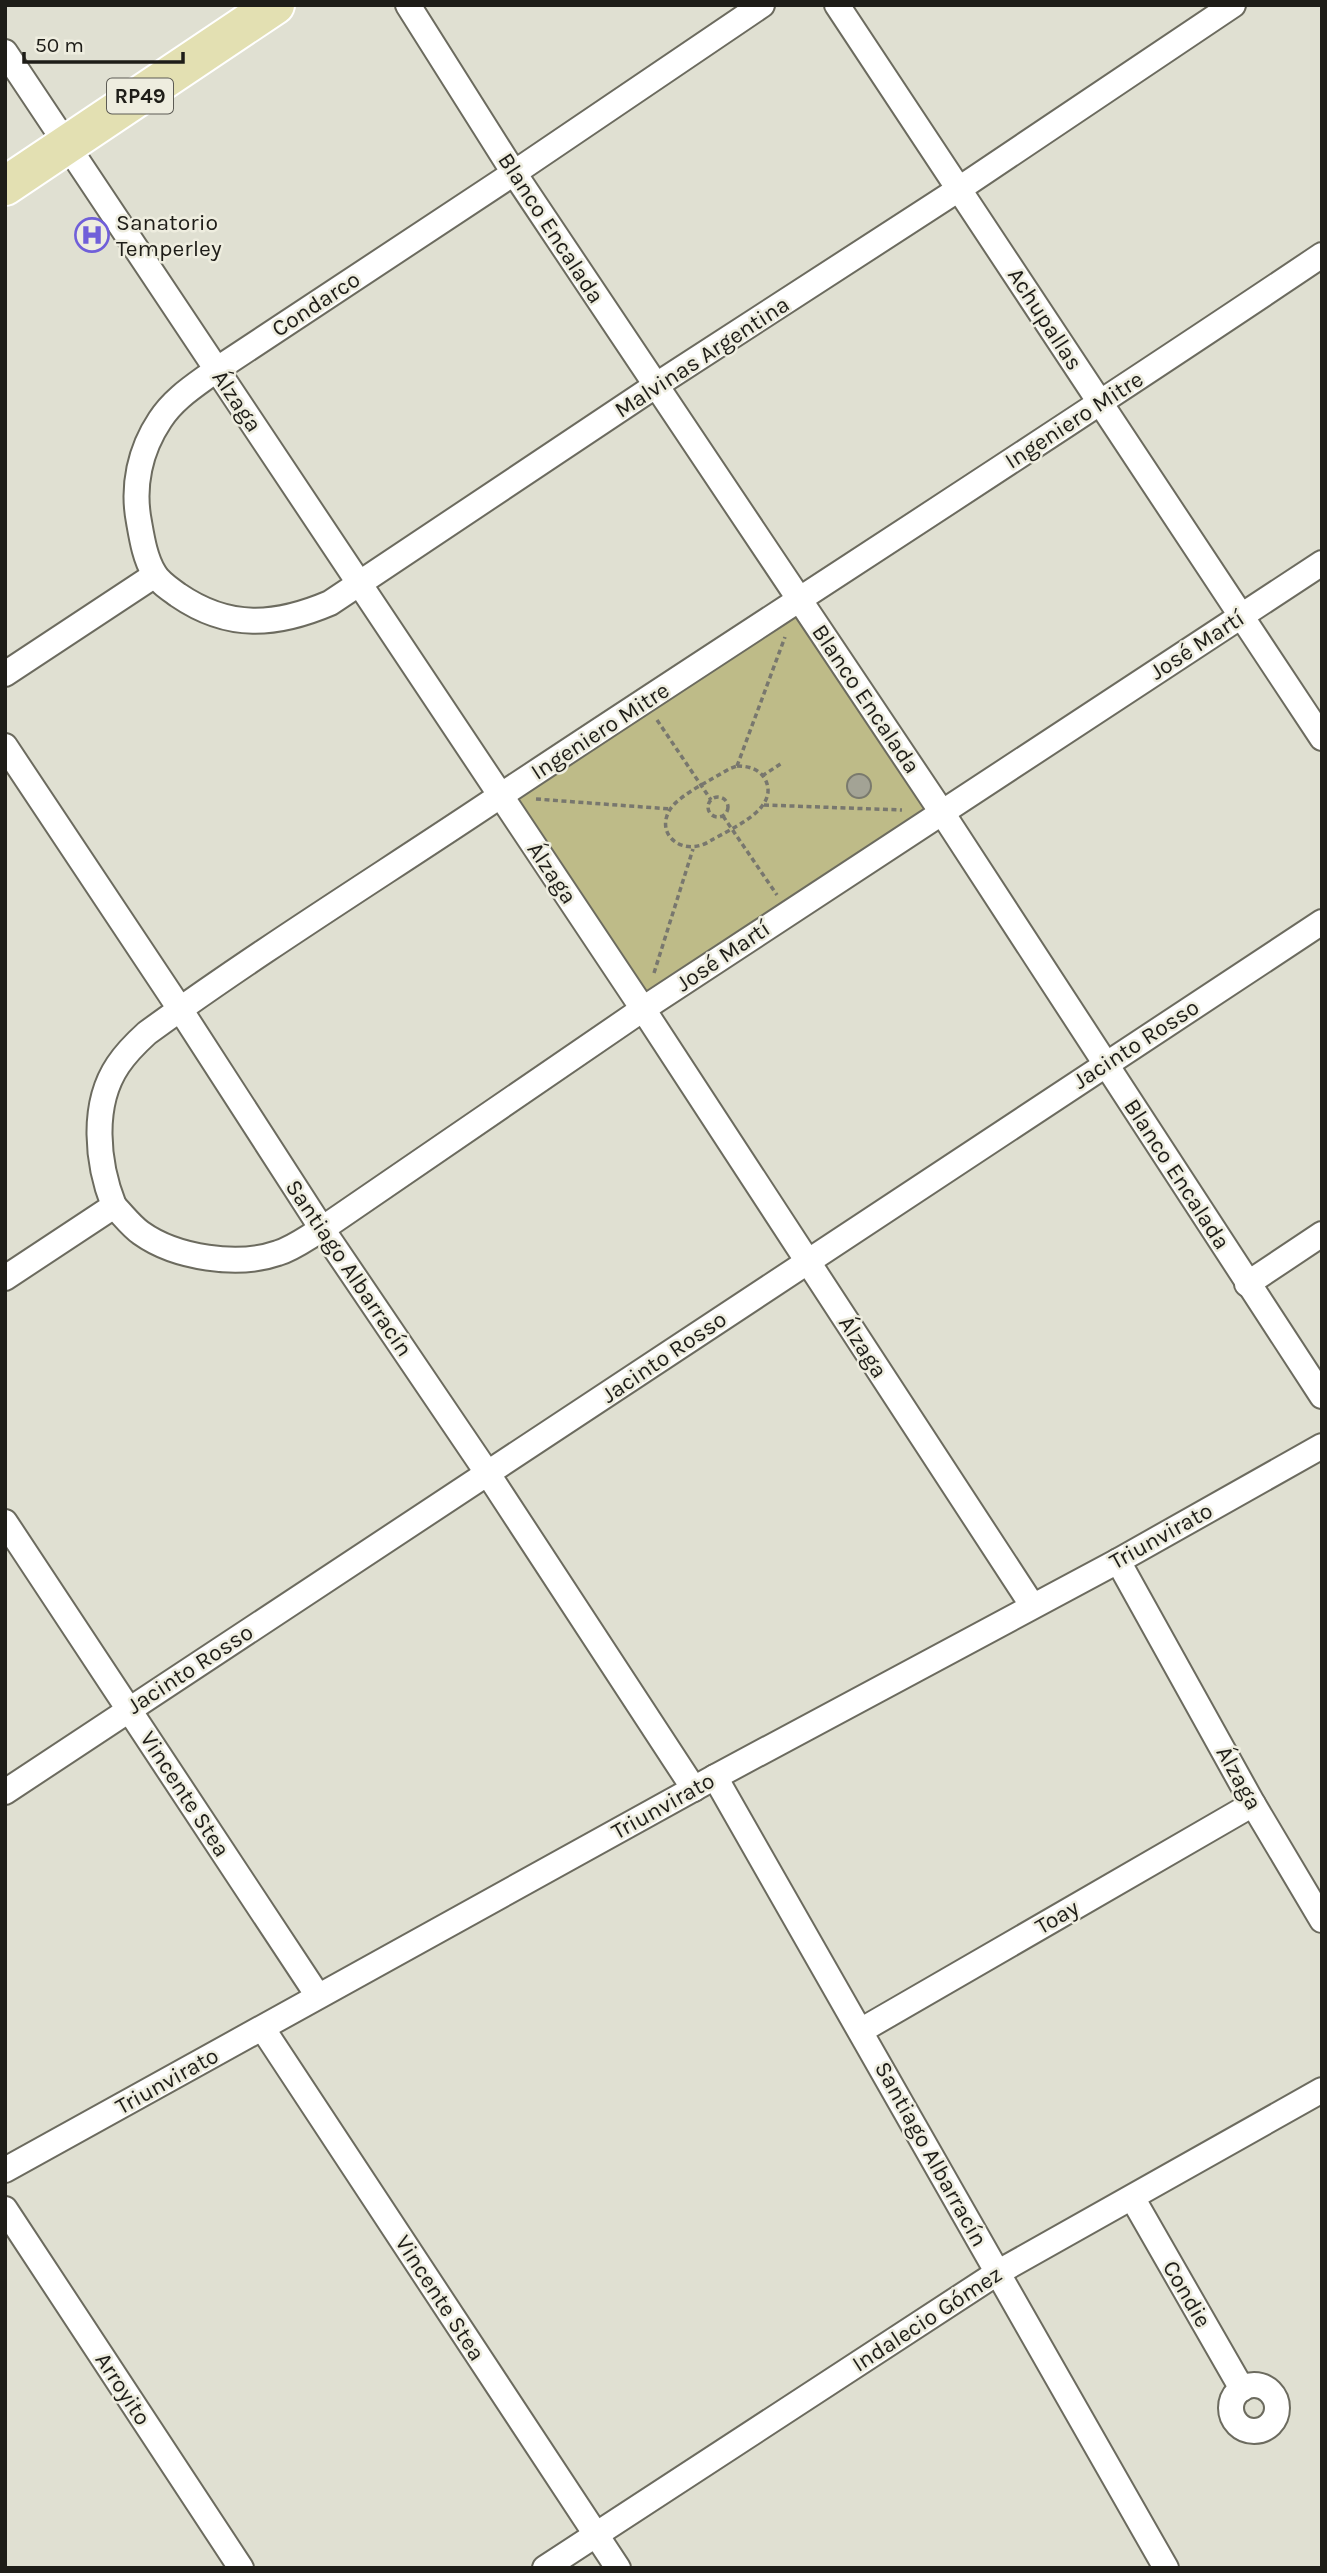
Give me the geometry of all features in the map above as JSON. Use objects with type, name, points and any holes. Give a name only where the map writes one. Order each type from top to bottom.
[{"type":"main road","name":"RP49","points":[[5,186],[275,5]]},
{"type":"street","name":"Blanco Encalada","points":[[408,5],[514,173],[941,811],[1322,1396]]},
{"type":"street","name":"Condarco","points":[[155,575],[145,551],[136,489],[139,464],[150,438],[175,401],[216,370],[762,5]]},
{"type":"street","name":"Achupallas","points":[[837,5],[1322,738]]},
{"type":"street","name":"Malvinas Argentina","points":[[155,575],[191,604],[211,613],[242,620],[269,621],[301,615],[330,603],[655,386],[959,189],[1233,5]]},
{"type":"street","name":"Álzaga","points":[[5,52],[642,1009],[1032,1605]]},
{"type":"street","name":"Ingeniero Mitre","points":[[114,1206],[105,1183],[101,1151],[102,1110],[106,1090],[116,1067],[147,1033],[799,598],[1100,404],[1322,255]]},
{"type":"street","name":"José Martí","points":[[114,1206],[142,1234],[181,1250],[229,1261],[280,1252],[322,1229],[642,1009],[1322,563]]},
{"type":"street","points":[[5,674],[155,575]]},
{"type":"street","name":"Santiago Albarracín","points":[[5,746],[322,1229],[488,1474],[704,1783],[862,2030],[1166,2568]]},
{"type":"street","name":"Jacinto Rosso","points":[[5,1792],[1322,922]]},
{"type":"street","points":[[5,1278],[114,1206]]},
{"type":"street","points":[[1247,1284],[1322,1234]]},
{"type":"street","name":"Triunvirato","points":[[5,2170],[704,1783],[1118,1561],[1322,1446]]},
{"type":"street","name":"Vincente Stea","points":[[5,1522],[318,1996]]},
{"type":"street","name":"Álzaga","points":[[1118,1561],[1253,1804],[1322,1920]]},
{"type":"street","name":"Toay","points":[[862,2030],[1253,1804]]},
{"type":"street","name":"Vincente Stea","points":[[263,2029],[618,2568]]},
{"type":"street","name":"Indalecio Gómez","points":[[545,2568],[997,2273],[1133,2199],[1322,2090]]},
{"type":"street","name":"Condie","points":[[1133,2199],[1242,2389]]},
{"type":"street","name":"Arroyito","points":[[5,2209],[241,2568]]},
{"type":"path","points":[[737,766],[799,598]]},
{"type":"path","points":[[644,701],[711,800]]},
{"type":"path","points":[[762,776],[782,763]]},
{"type":"path","points":[[737,766],[754,769],[762,776],[768,789],[764,805],[759,812],[701,847],[685,848],[671,837],[666,821],[671,808],[702,786],[737,766]]},
{"type":"path","points":[[500,796],[671,808]]},
{"type":"path","points":[[719,797],[727,802],[728,809],[723,816],[715,817],[709,813],[711,800],[719,797]]},
{"type":"path","points":[[764,805],[941,811]]},
{"type":"path","points":[[723,816],[789,912]]},
{"type":"path","points":[[642,1009],[693,849]]},
{"type":"shaded area","points":[[799,599],[941,811],[643,1009],[500,796]]},
{"type":"building","points":[[859,774],[870,781],[871,786],[864,797],[859,798],[848,791],[847,786],[854,775]]},
{"type":"place","name":"Sanatorio Temperley","points":[[92,235]]}]
